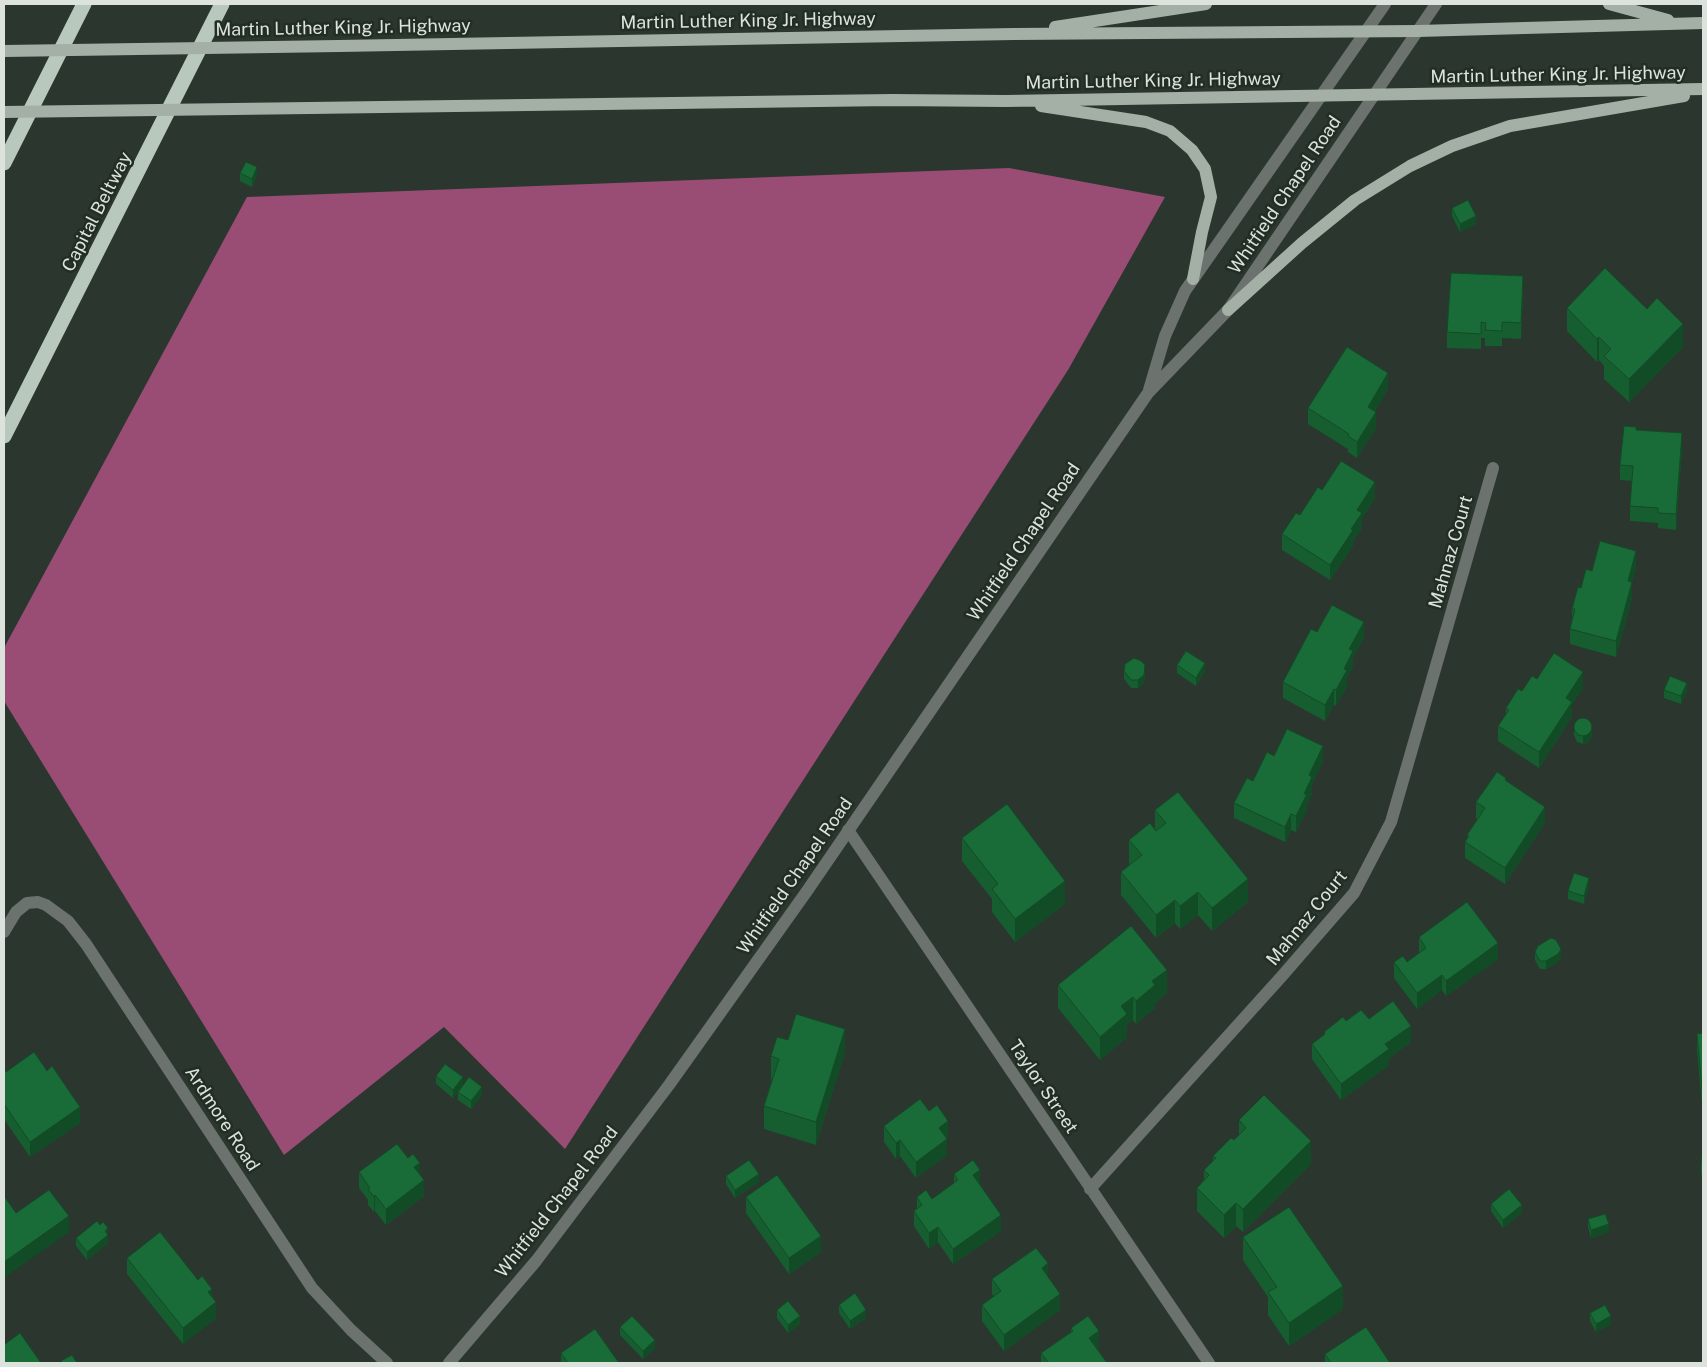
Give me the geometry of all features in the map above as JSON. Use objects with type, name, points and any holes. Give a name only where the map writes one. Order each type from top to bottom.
[{"type":"highway","points":[[4,163],[84,4]]},
{"type":"highway","name":"Capital Beltway","points":[[4,436],[222,4]]},
{"type":"main road","points":[[1014,34],[1206,4]]},
{"type":"main road","points":[[1609,4],[1682,24]]},
{"type":"main road","name":"Martin Luther King Jr. Highway","points":[[4,51],[1014,34],[1366,32],[1703,24]]},
{"type":"main road","points":[[1228,310],[1302,243],[1355,200],[1410,166],[1452,146],[1510,126],[1703,91]]},
{"type":"main road","name":"Martin Luther King Jr. Highway","points":[[4,112],[1703,91]]},
{"type":"main road","points":[[1006,101],[1146,122],[1170,131],[1192,150],[1205,169],[1211,196],[1193,279]]},
{"type":"street","name":"Whitfield Chapel Road","points":[[1148,393],[1165,336],[1185,291],[1385,4]]},
{"type":"street","name":"Whitfield Chapel Road","points":[[450,1363],[536,1262],[664,1093],[807,891],[1148,393],[1228,310],[1436,4]]},
{"type":"street","name":"Mahnaz Court","points":[[1090,1189],[1282,976],[1354,893],[1391,822],[1493,468]]},
{"type":"street","name":"Taylor Street","points":[[848,830],[1209,1363]]},
{"type":"street","name":"Ardmore Road","points":[[4,932],[16,912],[27,903],[38,902],[46,905],[57,911],[68,921],[86,944],[312,1288],[351,1330],[387,1363]]},
{"type":"shaded area","points":[[1009,168],[1165,197],[1068,370],[565,1149],[444,1027],[284,1155],[4,701],[4,648],[247,197]]},
{"type":"building","points":[[246,162],[257,167],[252,179],[240,173]]},
{"type":"building","points":[[1468,200],[1476,216],[1460,224],[1452,208]]},
{"type":"building","points":[[1605,268],[1647,309],[1657,298],[1683,324],[1629,379],[1604,356],[1611,349],[1599,337],[1597,339],[1567,308]]},
{"type":"building","points":[[1451,273],[1523,276],[1521,323],[1502,322],[1502,331],[1485,330],[1486,323],[1481,322],[1481,334],[1447,332]]},
{"type":"building","points":[[1347,347],[1388,373],[1368,407],[1376,412],[1357,442],[1348,436],[1349,434],[1308,408]]},
{"type":"building","points":[[1624,426],[1636,427],[1636,430],[1682,433],[1676,514],[1658,513],[1658,508],[1630,506],[1633,466],[1620,465]]},
{"type":"building","points":[[1341,461],[1375,482],[1357,510],[1362,513],[1351,529],[1353,530],[1330,565],[1282,534],[1296,513],[1300,515],[1318,487],[1322,490]]},
{"type":"building","points":[[1600,541],[1636,551],[1628,581],[1632,582],[1616,641],[1570,629],[1575,609],[1572,609],[1578,587],[1581,588],[1586,569],[1592,571]]},
{"type":"building","points":[[1332,605],[1364,622],[1349,649],[1353,651],[1344,669],[1347,670],[1325,705],[1283,682],[1311,629],[1317,632]]},
{"type":"building","points":[[1186,651],[1205,663],[1196,678],[1177,665]]},
{"type":"building","points":[[1554,653],[1583,672],[1566,698],[1572,702],[1539,752],[1498,726],[1509,710],[1506,708],[1518,689],[1522,691],[1532,676],[1537,679]]},
{"type":"building","points":[[1134,658],[1145,665],[1144,675],[1138,680],[1131,680],[1124,671],[1125,664]]},
{"type":"building","points":[[1670,676],[1687,683],[1681,696],[1664,690]]},
{"type":"building","points":[[1583,718],[1589,721],[1592,727],[1589,733],[1583,736],[1577,733],[1574,727],[1577,721]]},
{"type":"building","points":[[1287,729],[1323,746],[1309,775],[1312,777],[1304,794],[1307,794],[1296,816],[1291,814],[1285,827],[1234,803],[1247,778],[1253,781],[1267,752],[1274,756]]},
{"type":"building","points":[[1497,772],[1506,778],[1505,780],[1545,807],[1505,868],[1465,842],[1469,836],[1467,835],[1485,808],[1476,802]]},
{"type":"building","points":[[1178,792],[1248,879],[1212,908],[1198,892],[1180,906],[1175,900],[1156,915],[1121,872],[1142,855],[1129,840],[1150,823],[1156,831],[1166,823],[1155,810]]},
{"type":"building","points":[[1007,804],[1065,881],[1015,919],[992,889],[998,884],[962,838]]},
{"type":"building","points":[[1574,873],[1589,878],[1584,896],[1568,891]]},
{"type":"building","points":[[1467,902],[1498,943],[1446,981],[1442,975],[1417,993],[1394,962],[1403,956],[1407,962],[1426,948],[1419,937]]},
{"type":"building","points":[[1131,926],[1167,970],[1152,981],[1155,985],[1136,1001],[1133,997],[1121,1006],[1127,1014],[1100,1037],[1058,985]]},
{"type":"building","points":[[1551,938],[1556,940],[1561,949],[1558,954],[1546,961],[1540,961],[1535,952],[1538,946]]},
{"type":"building","points":[[1393,1001],[1411,1026],[1385,1044],[1389,1049],[1341,1084],[1312,1044],[1343,1017],[1346,1021],[1361,1010],[1369,1019]]},
{"type":"building","points":[[796,1014],[845,1029],[816,1122],[764,1106],[779,1059],[771,1056],[777,1037],[788,1040]]},
{"type":"building","points":[[1703,1033],[1703,1098],[1697,1034]]},
{"type":"building","points":[[34,1052],[47,1071],[52,1066],[80,1107],[30,1142],[4,1104],[4,1071],[6,1072]]},
{"type":"building","points":[[445,1064],[463,1077],[453,1090],[436,1076]]},
{"type":"building","points":[[469,1077],[482,1087],[471,1101],[458,1092]]},
{"type":"building","points":[[1264,1095],[1311,1141],[1243,1209],[1236,1203],[1224,1215],[1197,1188],[1209,1175],[1204,1170],[1216,1158],[1213,1156],[1231,1138],[1234,1140],[1246,1128],[1239,1120]]},
{"type":"building","points":[[920,1099],[929,1111],[937,1105],[948,1121],[939,1128],[947,1139],[916,1162],[900,1140],[896,1143],[884,1126]]},
{"type":"building","points":[[397,1144],[408,1158],[413,1154],[420,1163],[414,1167],[424,1180],[386,1209],[368,1189],[370,1188],[359,1172]]},
{"type":"building","points":[[749,1160],[759,1174],[735,1190],[726,1176]]},
{"type":"building","points":[[973,1160],[980,1170],[973,1175],[1001,1215],[953,1249],[938,1227],[929,1233],[914,1211],[922,1205],[917,1197],[926,1190],[932,1199],[958,1180],[954,1174]]},
{"type":"building","points":[[777,1175],[821,1236],[789,1258],[746,1197]]},
{"type":"building","points":[[1509,1189],[1522,1205],[1503,1220],[1491,1204]]},
{"type":"building","points":[[49,1190],[69,1216],[4,1262],[4,1196],[16,1213]]},
{"type":"building","points":[[1289,1207],[1343,1286],[1289,1323],[1268,1292],[1277,1287],[1243,1237]]},
{"type":"building","points":[[1605,1214],[1609,1224],[1591,1230],[1588,1219]]},
{"type":"building","points":[[97,1221],[100,1225],[103,1222],[108,1228],[105,1231],[108,1235],[87,1252],[76,1238]]},
{"type":"building","points":[[160,1232],[198,1280],[202,1276],[212,1289],[208,1292],[216,1302],[183,1328],[127,1258]]},
{"type":"building","points":[[1036,1248],[1048,1263],[1042,1268],[1060,1294],[1004,1335],[982,1305],[1001,1291],[992,1279]]},
{"type":"building","points":[[855,1293],[866,1310],[850,1321],[839,1305]]},
{"type":"building","points":[[788,1301],[800,1316],[788,1325],[777,1310]]},
{"type":"building","points":[[1605,1305],[1611,1316],[1596,1324],[1590,1313]]},
{"type":"building","points":[[632,1316],[655,1340],[643,1351],[620,1327]]},
{"type":"building","points":[[1088,1316],[1099,1331],[1089,1338],[1107,1363],[1049,1363],[1041,1353],[1073,1331],[1071,1328]]},
{"type":"building","points":[[1366,1327],[1390,1363],[1331,1363],[1325,1354]]},
{"type":"building","points":[[595,1329],[619,1363],[568,1363],[561,1353]]},
{"type":"building","points":[[20,1333],[41,1363],[4,1363],[4,1345]]},
{"type":"building","points":[[72,1355],[77,1363],[63,1363],[61,1361]]}]
